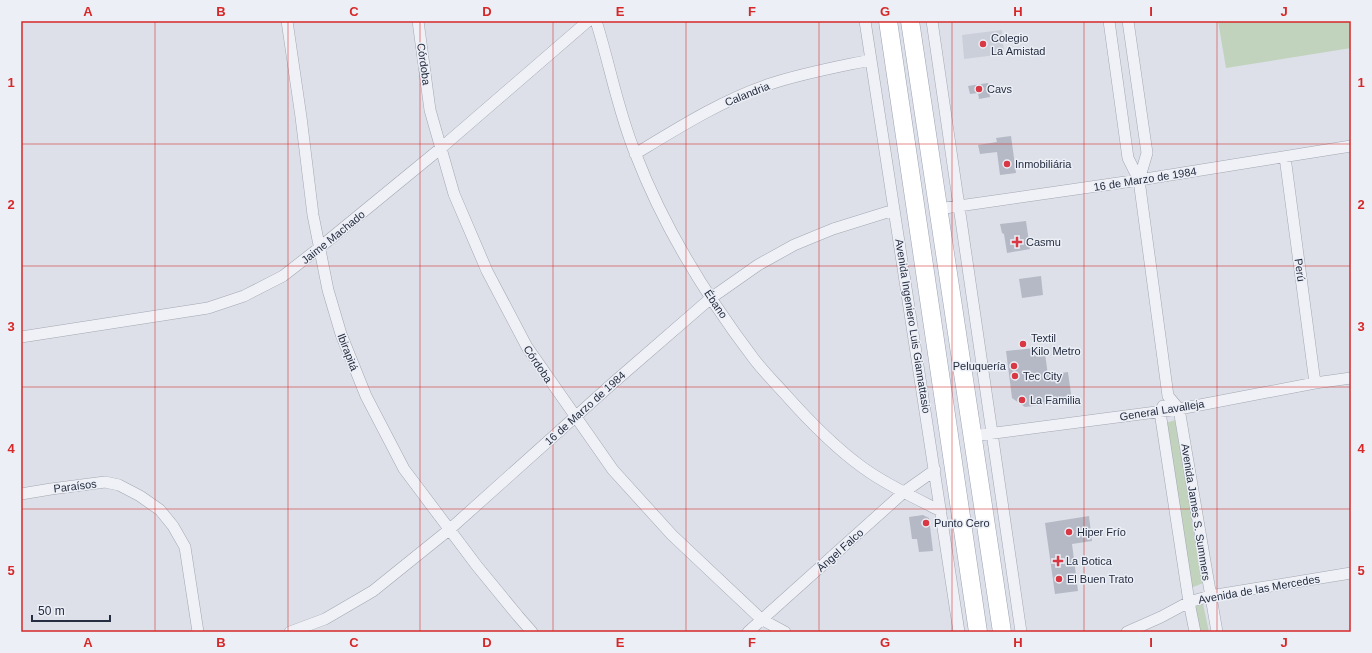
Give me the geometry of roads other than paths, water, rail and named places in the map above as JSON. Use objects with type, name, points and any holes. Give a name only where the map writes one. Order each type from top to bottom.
[{"type":"main road","name":"Avenida Ingeniero Luis Giannattasio","points":[[888,21],[978,632]]},
{"type":"main road","points":[[910,21],[1002,632]]},
{"type":"street","name":"Ibirapitá","points":[[287,21],[313,215],[328,290],[341,334],[366,396],[404,469],[477,566],[532,632]]},
{"type":"street","name":"Córdoba","points":[[418,21],[430,110],[454,194],[487,271],[527,347],[613,470],[672,535],[761,620],[785,632]]},
{"type":"street","name":"Jaime Machado","points":[[21,337],[208,308],[244,296],[283,276],[441,148],[588,21]]},
{"type":"street","name":"Ébano","points":[[596,21],[615,94],[635,154],[672,234],[711,298],[755,360],[803,414],[833,444],[862,468],[941,511]]},
{"type":"street","name":"Avenida Ingeniero Luis Giannattasio","points":[[865,21],[959,632]]},
{"type":"street","points":[[932,21],[1022,632]]},
{"type":"street","points":[[1109,21],[1128,158],[1139,180],[1168,396],[1179,409]]},
{"type":"street","points":[[1128,21],[1147,153],[1139,180]]},
{"type":"street","name":"Calandria","points":[[635,154],[692,119],[731,99],[756,89],[806,73],[870,60]]},
{"type":"street","name":"16 de Marzo de 1984","points":[[938,209],[1139,180],[1351,146]]},
{"type":"street","name":"Perú","points":[[1284,157],[1315,383]]},
{"type":"street","name":"16 de Marzo de 1984","points":[[290,632],[325,619],[373,591],[450,529],[711,298],[758,265],[794,245],[833,229],[894,210]]},
{"type":"street","name":"General Lavalleja","points":[[972,436],[1160,412],[1315,383],[1351,378]]},
{"type":"street","points":[[1160,412],[1168,396]]},
{"type":"street","name":"Avenida James S. Summers","points":[[1179,409],[1217,632]]},
{"type":"street","name":"Avenida James S. Summers","points":[[1160,412],[1189,602],[1195,632]]},
{"type":"street","name":"Ángel Falco","points":[[748,632],[904,492],[935,470]]},
{"type":"street","name":"Paraísos","points":[[21,494],[105,482],[119,485],[140,496],[160,510],[173,526],[185,547],[198,632]]},
{"type":"street","name":"Avenida de las Mercedes","points":[[1127,632],[1161,617],[1189,602],[1210,596],[1351,572]]},
{"type":"place","name":"Colegio La Amistad","points":[[983,44]]},
{"type":"place","name":"Cavs","points":[[979,89]]},
{"type":"place","name":"Inmobiliária","points":[[1007,164]]},
{"type":"place","name":"Casmu","points":[[1017,242]]},
{"type":"place","name":"Textil Kilo Metro","points":[[1023,344]]},
{"type":"place","name":"Peluquería","points":[[1014,366]]},
{"type":"place","name":"Tec City","points":[[1015,376]]},
{"type":"place","name":"La Familia","points":[[1022,400]]},
{"type":"place","name":"Punto Cero","points":[[926,523]]},
{"type":"place","name":"Hiper Frío","points":[[1069,532]]},
{"type":"place","name":"La Botica","points":[[1058,561]]},
{"type":"place","name":"El Buen Trato","points":[[1059,579]]}]
